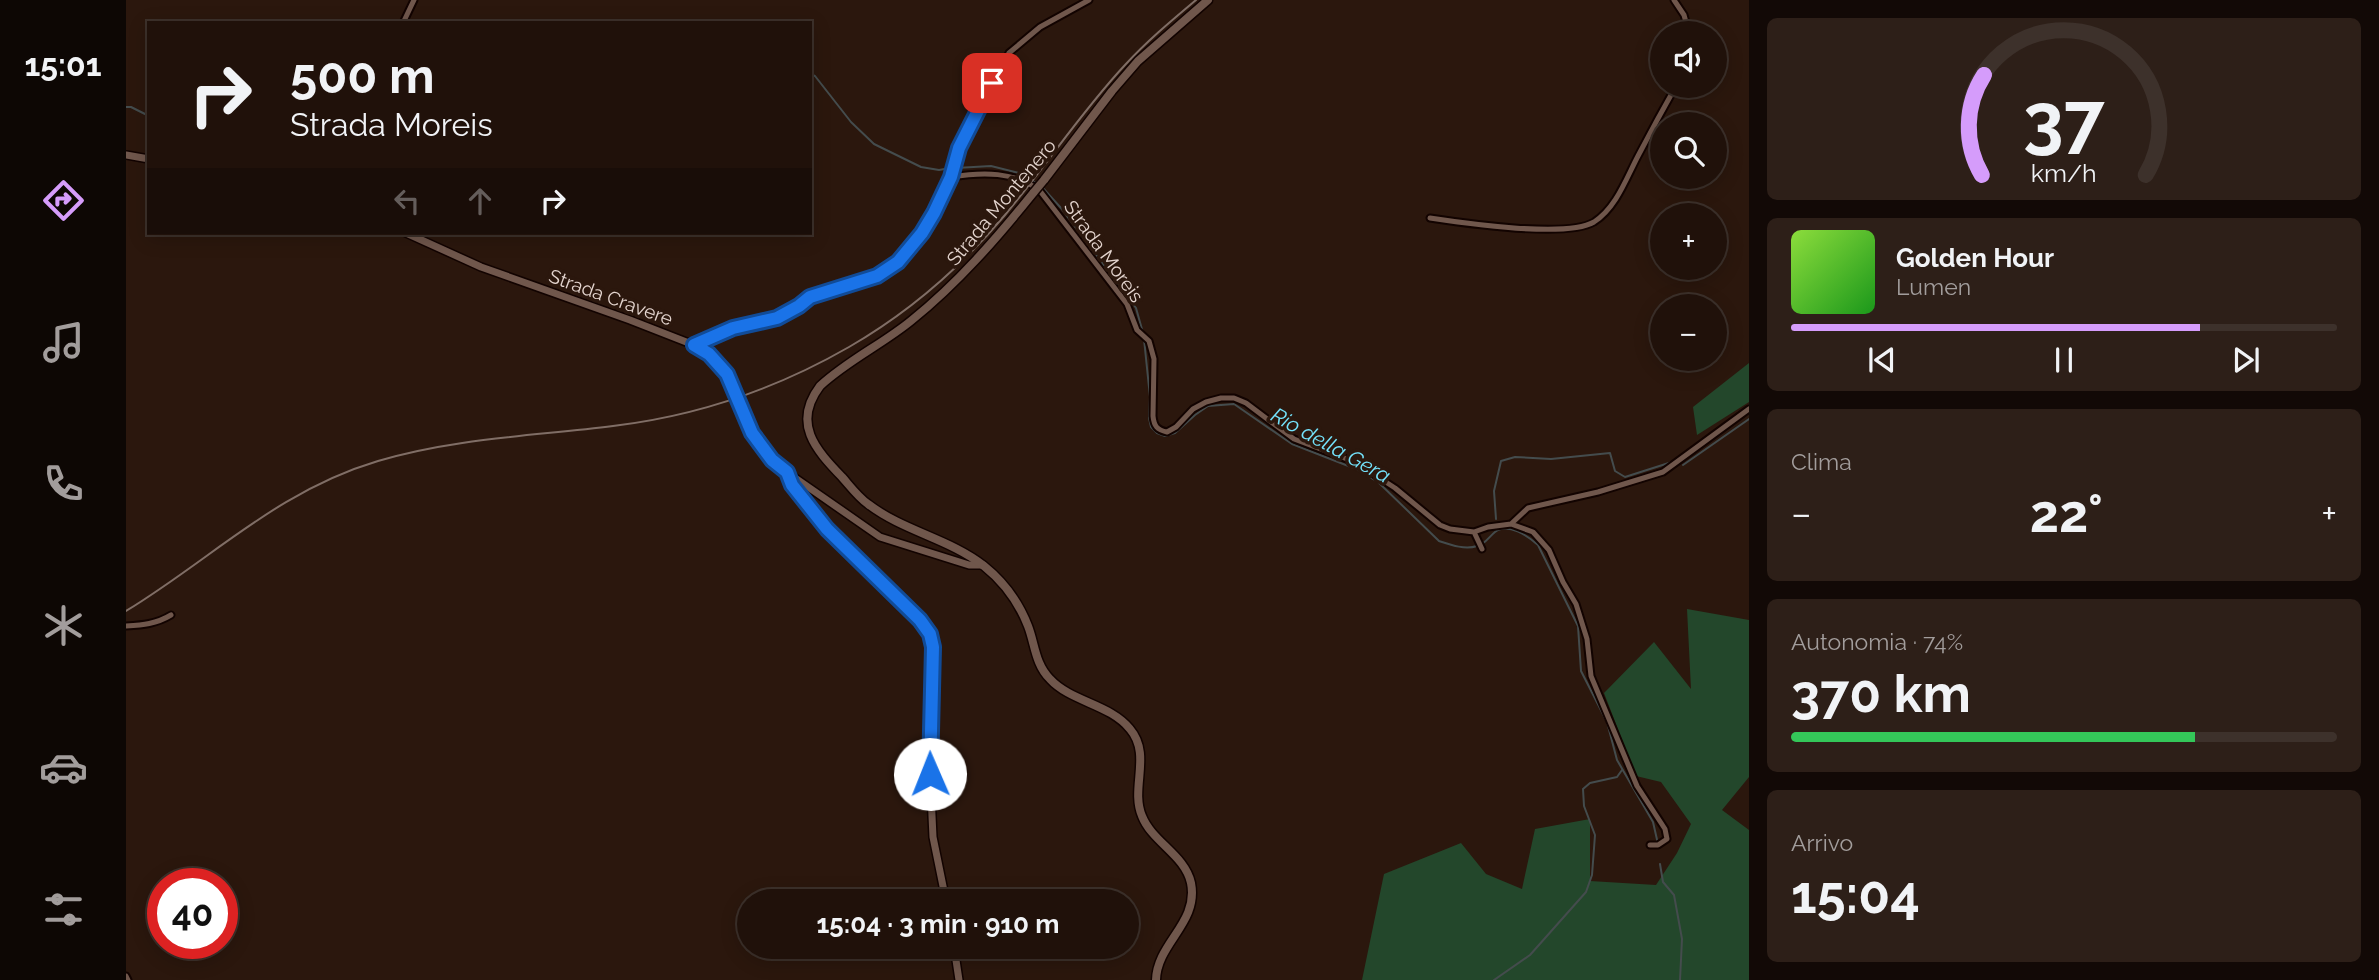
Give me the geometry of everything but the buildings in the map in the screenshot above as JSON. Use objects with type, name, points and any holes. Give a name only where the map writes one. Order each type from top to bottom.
[{"type":"main road","name":"Strada Montenero","points":[[1156,980],[1160,959],[1187,919],[1192,893],[1191,881],[1184,867],[1155,836],[1141,815],[1138,795],[1141,762],[1137,740],[1120,719],[1058,687],[1050,680],[1038,662],[1028,626],[1013,598],[983,565],[867,503],[820,454],[807,424],[807,411],[813,396],[829,378],[910,321],[996,240],[1138,61],[1208,0]]},
{"type":"street","points":[[404,21],[414,0]]},
{"type":"street","points":[[694,345],[733,328],[777,318],[810,297],[877,276],[889,269],[922,233],[977,111],[1009,53],[1040,26],[1089,0]]},
{"type":"street","points":[[1674,0],[1686,21]]},
{"type":"street","points":[[1430,218],[1529,228],[1567,229],[1591,224],[1605,213],[1623,187],[1670,98]]},
{"type":"street","points":[[126,155],[147,159]]},
{"type":"street","name":"Strada Moreis","points":[[952,171],[1005,176],[1023,181],[1040,191],[1127,304],[1140,334],[1147,339],[1154,359],[1153,416],[1154,424],[1159,430],[1167,432],[1176,427],[1193,409],[1206,402],[1234,398],[1246,403],[1294,439],[1355,462],[1389,484],[1440,525],[1474,532]]},
{"type":"street","name":"Strada Cravere","points":[[410,235],[481,267],[694,345],[709,354],[727,374],[752,433],[772,460],[787,472],[880,537],[969,565],[983,565]]},
{"type":"street","points":[[1511,524],[1528,508],[1598,492],[1663,472],[1749,409]]},
{"type":"street","name":"Strada Cravere","points":[[787,472],[792,485],[827,529],[930,634],[933,647],[929,752],[933,837],[944,889]]},
{"type":"street","points":[[1482,549],[1474,532],[1488,527],[1511,524],[1533,532],[1542,540],[1576,604],[1587,639],[1591,676],[1637,786],[1665,829],[1667,839],[1658,845],[1650,845]]},
{"type":"street","points":[[126,626],[148,625],[171,615]]},
{"type":"street","points":[[956,959],[960,980]]},
{"type":"green space","points":[[1749,363],[1749,402],[1697,435],[1693,407]]},
{"type":"green space","points":[[1687,609],[1749,620],[1749,777],[1722,810],[1749,830],[1749,980],[1362,980],[1384,874],[1461,843],[1486,874],[1522,889],[1535,829],[1590,819],[1590,881],[1656,885],[1677,853],[1691,824],[1661,782],[1636,776],[1604,693],[1654,642],[1691,689]]},
{"type":"waterway","name":"Rio della Gera","points":[[812,75],[851,122],[874,144],[921,167],[939,170],[950,168]]},
{"type":"waterway","name":"Rio della Gera","points":[[126,107],[147,115]]},
{"type":"waterway","name":"Rio della Gera","points":[[956,168],[991,166],[1023,174],[1037,184]]},
{"type":"waterway","name":"Rio della Gera","points":[[1042,187],[1061,208],[1136,308],[1143,333]]},
{"type":"waterway","name":"Rio della Gera","points":[[1144,339],[1150,397],[1149,418],[1151,427],[1157,433],[1165,436],[1175,433],[1208,406],[1234,404],[1292,444],[1356,469],[1378,482],[1439,541],[1463,547],[1477,546]]},
{"type":"waterway","points":[[1683,465],[1749,419]]},
{"type":"waterway","points":[[1496,519],[1494,491],[1501,461],[1515,457],[1551,459],[1610,453],[1615,471],[1625,477],[1675,461]]},
{"type":"waterway","name":"Rio della Gera","points":[[1482,544],[1500,529],[1512,529],[1538,545],[1578,626],[1581,671],[1607,722],[1617,760],[1653,822],[1658,844]]},
{"type":"waterway","points":[[1494,980],[1530,955],[1586,892],[1592,875],[1595,835],[1584,806],[1583,789],[1590,783],[1617,777],[1622,770]]},
{"type":"waterway","points":[[1660,864],[1663,882],[1674,895],[1682,939],[1680,980]]},
{"type":"railway","points":[[126,611],[247,527],[308,490],[342,474],[378,461],[436,447],[613,426],[705,408],[793,376],[849,347],[913,304],[952,271],[1005,215],[1109,83],[1168,23],[1196,0]]},
{"type":"route","points":[[930,774],[933,647],[930,634],[920,620],[827,529],[792,485],[787,472],[778,467],[752,433],[727,374],[709,354],[694,345],[733,328],[777,318],[810,297],[877,276],[898,262],[922,233],[934,213],[951,177],[959,148],[992,83]]}]
